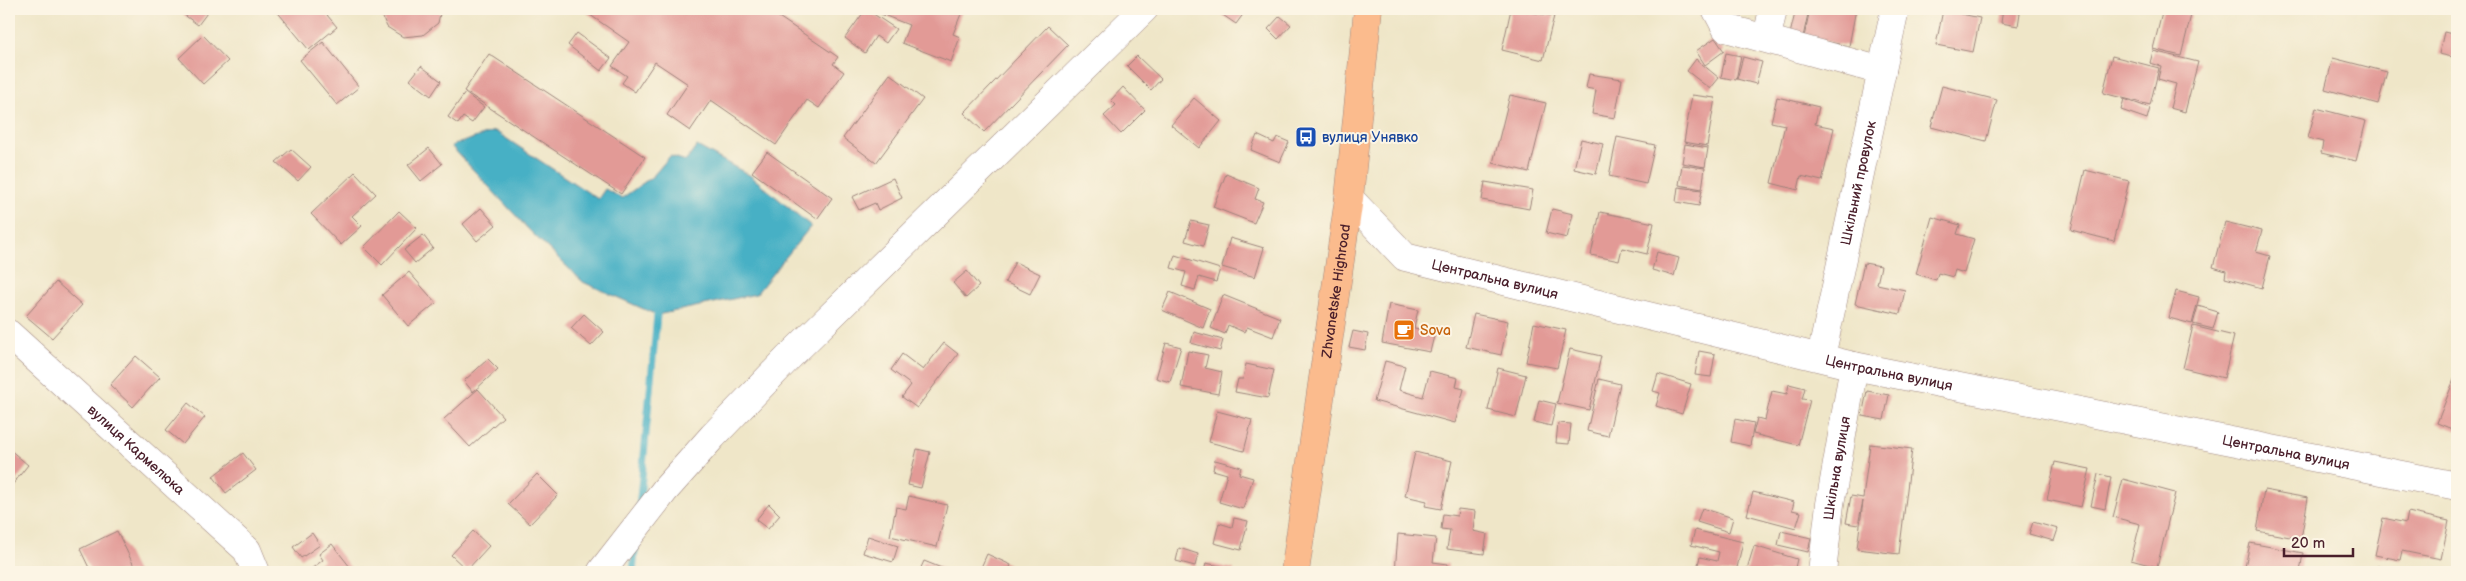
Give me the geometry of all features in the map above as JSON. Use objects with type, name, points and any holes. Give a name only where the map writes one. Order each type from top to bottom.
[{"type":"main road","name":"Zhvanetske Highroad","points":[[1295,572],[1349,198],[1368,9]]},
{"type":"street","points":[[601,572],[665,490],[713,436],[790,356],[1144,9]]},
{"type":"street","points":[[1716,9],[1726,28],[1742,34],[1767,38],[1882,70]]},
{"type":"street","points":[[1767,38],[1773,9]]},
{"type":"street","name":"Шкільний провулок","points":[[1821,358],[1895,9]]},
{"type":"street","name":"Центральна вулиця","points":[[1349,198],[1406,257],[1854,366],[2457,486]]},
{"type":"street","name":"вулиця Кармелюка","points":[[9,334],[247,550],[256,572]]},
{"type":"street","name":"Шкільна вулиця","points":[[1822,572],[1830,504],[1854,366]]},
{"type":"water","points":[[495,131],[598,199],[605,189],[622,198],[653,176],[670,156],[686,161],[697,146],[751,176],[811,226],[756,294],[657,315],[583,282],[530,231],[451,146]]},
{"type":"building","points":[[187,9],[210,9],[198,25],[183,14]]},
{"type":"building","points":[[275,9],[335,9],[327,15],[337,27],[309,50]]},
{"type":"building","points":[[379,9],[441,9],[438,23],[423,35],[403,37],[387,27]]},
{"type":"building","points":[[584,9],[767,9],[838,57],[833,64],[844,72],[819,108],[807,100],[776,145],[711,100],[690,131],[667,115],[688,84],[655,62],[635,92],[622,83],[627,76],[612,66],[629,42]]},
{"type":"building","points":[[866,9],[896,29],[886,43],[876,36],[865,53],[845,38]]},
{"type":"building","points":[[874,9],[963,9],[953,34],[960,37],[951,62],[902,43],[909,25],[873,11]]},
{"type":"building","points":[[1214,9],[1247,9],[1236,24]]},
{"type":"building","points":[[1511,9],[1554,16],[1543,60],[1502,50]]},
{"type":"building","points":[[1796,9],[1809,9],[1803,37],[1790,34]]},
{"type":"building","points":[[1810,9],[1856,9],[1849,46],[1804,37]]},
{"type":"building","points":[[2003,9],[2020,13],[2018,26],[2001,23]]},
{"type":"building","points":[[2163,9],[2191,15],[2181,56],[2153,49]]},
{"type":"building","points":[[1943,10],[1980,18],[1973,52],[1936,45]]},
{"type":"building","points":[[1280,16],[1291,25],[1278,39],[1268,29]]},
{"type":"building","points":[[1048,26],[1068,45],[984,132],[964,113]]},
{"type":"building","points":[[2444,32],[2457,35],[2457,58],[2439,54]]},
{"type":"building","points":[[577,33],[611,58],[601,71],[568,45]]},
{"type":"building","points":[[203,35],[228,61],[203,84],[179,58]]},
{"type":"building","points":[[1715,38],[1724,51],[1705,65],[1696,51]]},
{"type":"building","points":[[323,42],[359,87],[337,105],[300,60]]},
{"type":"building","points":[[2153,51],[2198,62],[2185,112],[2170,108],[2176,84],[2158,79],[2161,66],[2150,63]]},
{"type":"building","points":[[1726,53],[1741,56],[1736,80],[1721,77]]},
{"type":"building","points":[[489,54],[645,157],[621,194],[464,91]]},
{"type":"building","points":[[1137,56],[1161,79],[1151,90],[1127,66]]},
{"type":"building","points":[[2112,56],[2159,68],[2150,105],[2103,93]]},
{"type":"building","points":[[1743,57],[1762,62],[1756,84],[1737,79]]},
{"type":"building","points":[[2333,58],[2387,72],[2378,104],[2325,89]]},
{"type":"building","points":[[1696,59],[1719,78],[1710,89],[1687,71]]},
{"type":"building","points":[[421,66],[441,81],[431,96],[410,80]]},
{"type":"building","points":[[890,74],[923,99],[876,163],[843,138]]},
{"type":"building","points":[[1589,74],[1622,79],[1615,118],[1592,114],[1596,90],[1586,88]]},
{"type":"building","points":[[1942,86],[1997,100],[1986,141],[1931,127]]},
{"type":"building","points":[[1123,87],[1145,110],[1121,134],[1104,116],[1116,105],[1111,100]]},
{"type":"building","points":[[465,93],[484,107],[472,123],[463,117],[458,124],[448,117]]},
{"type":"building","points":[[1510,95],[1546,103],[1529,172],[1493,163]]},
{"type":"building","points":[[1692,95],[1715,98],[1707,146],[1684,142]]},
{"type":"building","points":[[1777,97],[1819,107],[1815,124],[1834,128],[1822,181],[1801,176],[1798,190],[1771,183],[1785,125],[1771,122]]},
{"type":"building","points":[[1194,98],[1221,121],[1199,148],[1171,125]]},
{"type":"building","points":[[2124,99],[2150,108],[2147,119],[2121,110]]},
{"type":"building","points":[[2316,108],[2366,121],[2356,161],[2321,153],[2323,142],[2308,138]]},
{"type":"building","points":[[1257,135],[1274,143],[1277,137],[1289,142],[1280,162],[1251,150]]},
{"type":"building","points":[[1617,137],[1655,145],[1646,184],[1609,176]]},
{"type":"building","points":[[1581,139],[1603,144],[1596,174],[1574,169]]},
{"type":"building","points":[[1685,144],[1708,148],[1705,167],[1682,163]]},
{"type":"building","points":[[429,148],[442,164],[421,181],[408,165]]},
{"type":"building","points":[[291,149],[311,167],[298,181],[276,162]]},
{"type":"building","points":[[767,152],[832,198],[817,219],[752,172]]},
{"type":"building","points":[[1682,165],[1705,168],[1702,189],[1679,185]]},
{"type":"building","points":[[2085,170],[2129,181],[2114,241],[2071,230]]},
{"type":"building","points":[[355,172],[376,194],[352,216],[362,226],[341,245],[311,214]]},
{"type":"building","points":[[1226,174],[1259,188],[1255,199],[1263,202],[1254,223],[1213,207]]},
{"type":"building","points":[[893,178],[902,198],[878,210],[875,203],[859,210],[852,197]]},
{"type":"building","points":[[1485,182],[1533,190],[1529,209],[1482,200]]},
{"type":"building","points":[[1678,187],[1702,190],[1699,206],[1676,202]]},
{"type":"building","points":[[481,208],[496,225],[477,241],[463,224]]},
{"type":"building","points":[[1552,209],[1573,214],[1567,238],[1546,233]]},
{"type":"building","points":[[399,211],[417,228],[382,265],[364,247]]},
{"type":"building","points":[[1600,212],[1654,223],[1647,254],[1622,248],[1619,261],[1591,255]]},
{"type":"building","points":[[1932,217],[1960,225],[1957,234],[1974,239],[1964,273],[1955,270],[1953,277],[1938,273],[1936,280],[1916,274]]},
{"type":"building","points":[[1191,221],[1209,225],[1203,246],[1185,241]]},
{"type":"building","points":[[2225,222],[2262,231],[2256,252],[2270,256],[2262,288],[2225,278],[2226,271],[2213,267]]},
{"type":"building","points":[[423,235],[433,248],[415,263],[404,250]]},
{"type":"building","points":[[1230,238],[1264,248],[1255,277],[1222,267]]},
{"type":"building","points":[[1657,252],[1679,258],[1674,276],[1652,270]]},
{"type":"building","points":[[1175,255],[1220,269],[1216,282],[1199,277],[1195,290],[1182,286],[1186,272],[1171,268]]},
{"type":"building","points":[[1015,262],[1040,274],[1030,294],[1005,282]]},
{"type":"building","points":[[1864,263],[1881,266],[1877,284],[1905,290],[1900,314],[1855,304]]},
{"type":"building","points":[[967,271],[979,286],[966,298],[953,283]]},
{"type":"building","points":[[409,272],[436,303],[408,326],[382,295]]},
{"type":"building","points":[[56,282],[82,305],[52,338],[26,316]]},
{"type":"building","points":[[2176,291],[2199,297],[2192,324],[2169,318]]},
{"type":"building","points":[[1170,292],[1210,309],[1203,328],[1162,310]]},
{"type":"building","points":[[1223,295],[1280,318],[1273,337],[1247,327],[1244,332],[1228,325],[1225,334],[1211,328]]},
{"type":"building","name":"Sova","points":[[1389,304],[1418,310],[1414,328],[1435,332],[1430,352],[1382,343]]},
{"type":"building","points":[[2198,306],[2218,312],[2213,329],[2193,324]]},
{"type":"building","points":[[584,314],[604,332],[591,346],[571,328]]},
{"type":"building","points":[[1474,314],[1508,321],[1501,355],[1466,347]]},
{"type":"building","points":[[1534,323],[1566,330],[1557,368],[1526,362]]},
{"type":"building","points":[[2193,326],[2234,336],[2224,378],[2183,368]]},
{"type":"building","points":[[1353,331],[1368,334],[1365,350],[1349,347]]},
{"type":"building","points":[[1194,332],[1223,340],[1220,351],[1191,343]]},
{"type":"building","points":[[944,343],[958,354],[917,408],[902,397],[911,385],[891,370],[902,354],[923,370]]},
{"type":"building","points":[[1166,343],[1181,347],[1170,382],[1156,378]]},
{"type":"building","points":[[1570,349],[1601,356],[1589,410],[1557,403]]},
{"type":"building","points":[[1188,351],[1208,355],[1205,368],[1222,372],[1218,394],[1181,387]]},
{"type":"building","points":[[1699,351],[1715,354],[1711,377],[1695,375]]},
{"type":"building","points":[[136,356],[160,377],[133,407],[110,385]]},
{"type":"building","points":[[488,359],[498,369],[473,392],[464,381]]},
{"type":"building","points":[[1385,361],[1405,366],[1399,390],[1423,397],[1430,371],[1458,378],[1456,387],[1464,389],[1455,423],[1374,401]]},
{"type":"building","points":[[1246,364],[1274,370],[1268,398],[1235,392],[1238,379],[1243,379]]},
{"type":"building","points":[[1498,368],[1526,375],[1516,417],[1488,410]]},
{"type":"building","points":[[1658,374],[1691,384],[1682,414],[1656,406],[1660,393],[1653,391]]},
{"type":"building","points":[[2455,377],[2457,378],[2457,431],[2437,423]]},
{"type":"building","points":[[1599,379],[1620,384],[1608,436],[1587,431]]},
{"type":"building","points":[[1789,384],[1805,388],[1802,399],[1810,400],[1798,445],[1753,434],[1757,418],[1765,420],[1772,391],[1787,394]]},
{"type":"building","points":[[478,389],[503,417],[470,447],[444,419]]},
{"type":"building","points":[[1867,391],[1889,395],[1884,420],[1862,416]]},
{"type":"building","points":[[1539,400],[1556,404],[1551,426],[1534,422]]},
{"type":"building","points":[[188,403],[205,417],[183,444],[166,430]]},
{"type":"building","points":[[1217,411],[1252,420],[1244,451],[1209,442]]},
{"type":"building","points":[[1735,419],[1754,423],[1750,446],[1731,442]]},
{"type":"building","points":[[1558,423],[1571,424],[1569,444],[1556,443]]},
{"type":"building","points":[[1870,444],[1912,449],[1899,554],[1857,549],[1863,501],[1858,525],[1846,523],[1851,496],[1863,498]]},
{"type":"building","points":[[9,449],[28,465],[9,489]]},
{"type":"building","points":[[917,449],[930,452],[921,488],[908,485]]},
{"type":"building","points":[[1415,452],[1452,461],[1441,509],[1425,506],[1427,501],[1405,496]]},
{"type":"building","points":[[243,453],[256,470],[226,493],[213,476]]},
{"type":"building","points":[[1215,460],[1241,467],[1239,474],[1253,478],[1243,509],[1219,502],[1227,474],[1213,470]]},
{"type":"building","points":[[2055,462],[2090,469],[2081,507],[2047,500]]},
{"type":"building","points":[[537,474],[558,495],[530,524],[508,504]]},
{"type":"building","points":[[2098,474],[2111,477],[2105,509],[2091,506]]},
{"type":"building","points":[[2123,479],[2175,493],[2157,567],[2131,560],[2140,524],[2113,517]]},
{"type":"building","points":[[2264,490],[2308,498],[2301,539],[2257,531]]},
{"type":"building","points":[[1753,492],[1794,502],[1792,510],[1801,512],[1796,528],[1747,515]]},
{"type":"building","points":[[909,496],[947,505],[937,547],[890,536],[896,507],[906,509]]},
{"type":"building","points":[[769,504],[780,515],[768,529],[756,520]]},
{"type":"building","points":[[1702,508],[1733,518],[1729,532],[1697,522]]},
{"type":"building","points":[[1458,509],[1475,511],[1473,531],[1487,534],[1484,554],[1447,549],[1450,530],[1441,529],[1443,514],[1457,516]]},
{"type":"building","points":[[2408,512],[2449,521],[2441,559],[2402,551],[2400,560],[2375,555],[2383,518],[2406,523]]},
{"type":"building","points":[[1234,518],[1248,521],[1241,550],[1214,543],[1219,523],[1232,527]]},
{"type":"building","points":[[2033,522],[2058,529],[2054,541],[2029,534]]},
{"type":"building","points":[[1695,530],[1743,542],[1736,572],[1714,572],[1697,568],[1700,557],[1717,561],[1719,552],[1691,545]]},
{"type":"building","points":[[117,531],[137,572],[91,572],[80,549]]},
{"type":"building","points":[[473,531],[489,546],[467,570],[451,555]]},
{"type":"building","points":[[1781,531],[1811,538],[1808,552],[1778,545]]},
{"type":"building","points":[[312,533],[320,545],[301,558],[293,547]]},
{"type":"building","points":[[1398,534],[1436,538],[1433,562],[1448,564],[1447,572],[1395,572]]},
{"type":"building","points":[[868,536],[898,546],[893,562],[863,553]]},
{"type":"building","points":[[2250,543],[2303,553],[2300,572],[2244,572]]},
{"type":"building","points":[[332,544],[354,572],[307,572],[323,560],[319,554]]},
{"type":"building","points":[[1754,546],[1797,559],[1794,572],[1746,572]]},
{"type":"building","points":[[1179,548],[1198,554],[1195,566],[1176,561]]},
{"type":"building","points":[[987,554],[1011,565],[1008,572],[979,572]]},
{"type":"building","points":[[924,561],[944,569],[943,572],[919,572]]},
{"type":"building","points":[[1206,563],[1234,569],[1233,572],[1204,572]]},
{"type":"building","points":[[2377,566],[2403,571],[2403,572],[2375,572]]},
{"type":"waterway","points":[[639,509],[657,315]]},
{"type":"waterway","points":[[633,572],[636,542]]},
{"type":"place","name":"вулиця Унявко","points":[[1306,137]]},
{"type":"place","name":"Sova","points":[[1404,330]]}]
